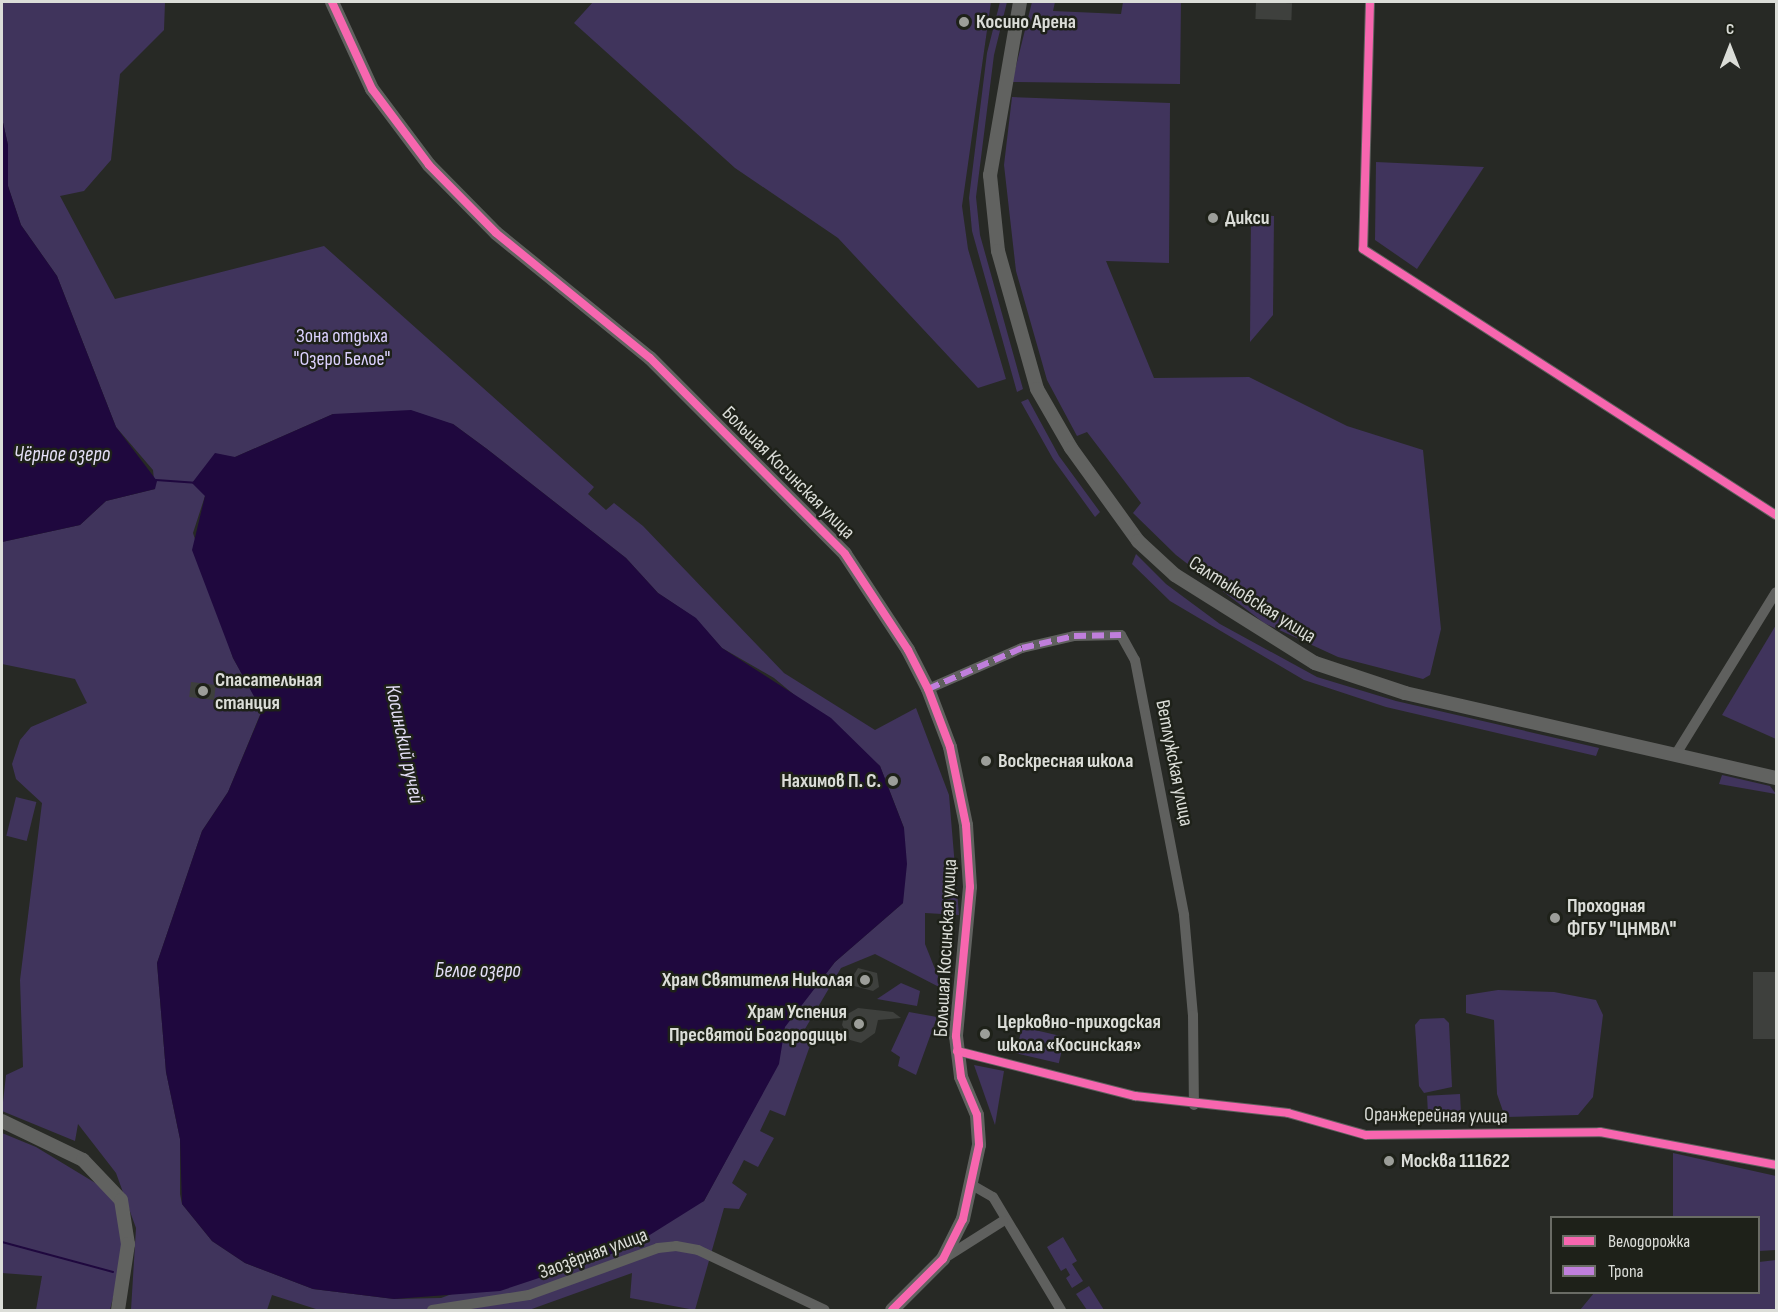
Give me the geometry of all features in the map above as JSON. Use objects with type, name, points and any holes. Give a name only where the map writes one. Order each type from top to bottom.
[{"type":"street","name":"Большая Косинская улица","points":[[332,2],[372,89],[429,165],[496,233],[650,358],[845,554],[908,650],[928,689],[958,773],[969,852],[957,1051],[961,1077],[979,1125],[972,1185],[963,1219],[943,1259],[892,1311]]},
{"type":"street","name":"Салтыковская улица","points":[[1020,2],[990,175],[998,251],[1037,389],[1071,448],[1138,541],[1185,582],[1315,663],[1405,693],[1776,778]]},
{"type":"street","points":[[1370,2],[1363,249],[1776,515]]},
{"type":"street","points":[[1676,754],[1776,592]]},
{"type":"street","name":"Ветлужская улица","points":[[928,689],[1022,648],[1074,636],[1121,635],[1135,660],[1184,915],[1193,1015],[1194,1105]]},
{"type":"street","name":"Оранжерейная улица","points":[[957,1051],[1135,1096],[1194,1105],[1288,1113],[1366,1135],[1600,1132],[1776,1165]]},
{"type":"street","points":[[2,1121],[83,1160],[121,1200],[128,1244],[118,1311]]},
{"type":"street","points":[[972,1185],[993,1197],[1003,1221],[1061,1311]]},
{"type":"street","points":[[963,1219],[965,1229],[980,1234]]},
{"type":"street","points":[[943,1259],[1003,1221]]},
{"type":"street","name":"Заозёрная улица","points":[[432,1311],[529,1295],[658,1248],[676,1246],[698,1250],[825,1311]]},
{"type":"green space","name":"Зона отдыха \"Озеро Белое\"","points":[[2,2],[165,2],[164,30],[120,74],[111,160],[84,191],[60,196],[115,299],[324,246],[594,487],[588,494],[606,510],[614,503],[643,526],[784,673],[875,730],[916,708],[949,795],[959,915],[925,913],[925,944],[943,989],[875,954],[841,968],[802,1034],[812,1040],[785,1116],[770,1110],[760,1131],[774,1138],[758,1167],[744,1160],[732,1183],[747,1194],[739,1209],[724,1208],[695,1310],[630,1298],[632,1273],[529,1310],[319,1310],[272,1295],[267,1310],[131,1310],[136,1228],[116,1173],[78,1124],[75,1141],[2,1111],[6,1075],[23,1067],[20,980],[42,803],[16,779],[12,764],[20,740],[31,727],[87,703],[75,679],[2,664],[2,542],[80,525],[106,501],[155,489],[153,470],[116,427],[57,276],[21,225],[8,186],[8,145],[2,118]],"holes":[[[333,414],[453,424],[626,558],[658,593],[695,618],[722,648],[774,678],[880,766],[904,828],[903,903],[835,962],[784,1027],[778,1064],[704,1201],[441,1298],[394,1299],[313,1289],[245,1263],[212,1241],[182,1204],[180,1139],[166,1072],[157,963],[202,831],[228,792],[262,710],[233,658],[193,533],[205,496],[235,457]]]},
{"type":"green space","points":[[593,2],[991,2],[962,206],[968,249],[1006,379],[978,388],[838,238],[735,168],[574,23]]},
{"type":"green space","points":[[1000,2],[1007,2],[994,55],[976,197],[980,235],[1023,389],[1017,392],[972,231],[969,198],[987,53]]},
{"type":"green space","points":[[1032,2],[1055,2],[1053,11],[1121,14],[1123,2],[1181,2],[1180,84],[1012,82]]},
{"type":"green space","points":[[1012,97],[1170,103],[1169,263],[1106,261],[1154,378],[1249,377],[1347,426],[1423,450],[1441,629],[1430,675],[1423,679],[1338,657],[1264,623],[1176,555],[1133,513],[1141,503],[1087,432],[1077,436],[1047,380],[1016,271],[1004,165]]},
{"type":"green space","points":[[1376,162],[1484,167],[1417,269],[1375,240]]},
{"type":"green space","points":[[1251,215],[1274,216],[1273,315],[1250,342]]},
{"type":"green space","points":[[1028,399],[1059,456],[1100,512],[1095,517],[1053,459],[1021,402]]},
{"type":"green space","points":[[1136,554],[1166,584],[1220,624],[1317,677],[1396,701],[1599,748],[1596,756],[1386,707],[1304,680],[1170,601],[1132,564]]},
{"type":"green space","points":[[1776,625],[1776,739],[1722,715]]},
{"type":"green space","points":[[1722,775],[1770,786],[1776,794],[1719,784]]},
{"type":"green space","points":[[16,797],[36,802],[27,841],[6,836]]},
{"type":"green space","points":[[901,983],[920,991],[917,1006],[877,999]]},
{"type":"green space","points":[[1498,990],[1554,992],[1596,1000],[1603,1015],[1593,1097],[1578,1115],[1505,1117],[1497,1094],[1494,1020],[1466,1013],[1466,995]]},
{"type":"green space","points":[[909,1012],[937,1017],[916,1075],[898,1066],[900,1057],[891,1051]]},
{"type":"green space","points":[[1444,1018],[1449,1023],[1452,1087],[1424,1093],[1419,1086],[1415,1025],[1420,1019]]},
{"type":"green space","points":[[1022,1027],[1065,1037],[1059,1063],[1016,1053]]},
{"type":"green space","points":[[974,1065],[1004,1071],[995,1125]]},
{"type":"green space","points":[[1460,1094],[1461,1114],[1428,1116],[1427,1096]]},
{"type":"green space","points":[[2,1133],[36,1147],[102,1187],[121,1207],[122,1261],[110,1310],[36,1310],[42,1276],[2,1273]]},
{"type":"green space","points":[[1673,1153],[1776,1176],[1776,1250],[1760,1251],[1760,1216],[1673,1216]]},
{"type":"green space","points":[[1063,1237],[1077,1261],[1072,1264],[1083,1281],[1072,1288],[1066,1278],[1070,1275],[1066,1268],[1061,1271],[1047,1247]]},
{"type":"green space","points":[[1776,1260],[1776,1310],[1580,1310],[1593,1294],[1760,1294],[1760,1262]]},
{"type":"green space","points":[[1089,1286],[1104,1310],[1087,1310],[1076,1294]]},
{"type":"water","name":"Чёрное озеро","points":[[2,118],[8,145],[8,186],[21,225],[57,276],[116,427],[157,481],[155,489],[106,501],[80,525],[2,542]]},
{"type":"water","name":"Белое озеро","points":[[411,410],[453,424],[626,558],[658,593],[696,618],[722,648],[831,718],[880,766],[904,828],[907,864],[903,903],[835,962],[785,1027],[779,1064],[704,1201],[629,1248],[500,1291],[394,1299],[313,1289],[245,1263],[212,1241],[182,1204],[180,1139],[166,1072],[157,963],[202,831],[228,792],[262,711],[233,658],[192,550],[205,496],[192,483],[215,453],[235,457],[333,414]]},
{"type":"building","points":[[1256,2],[1292,3],[1291,20],[1255,19]]},
{"type":"building","name":"Спасательная станция","points":[[191,682],[216,685],[214,700],[189,697]]},
{"type":"building","name":"Храм Святителя Николая","points":[[858,968],[877,973],[879,987],[873,991],[854,986],[850,981]]},
{"type":"building","points":[[1753,972],[1776,972],[1776,1039],[1753,1039]]},
{"type":"building","name":"Храм Успения Пресвятой Богородицы","points":[[858,1008],[893,1012],[901,1018],[878,1020],[875,1033],[861,1043],[850,1040],[842,1025],[844,1016]]},
{"type":"waterway","name":"Косинский ручей","points":[[156,480],[195,483]]},
{"type":"waterway","name":"Косинский ручей","points":[[2,1242],[113,1272]]},
{"type":"marked path","points":[[928,689],[1022,648],[1074,636],[1121,635]]},
{"type":"cycle path","points":[[332,2],[372,89],[429,165],[496,233],[650,358],[845,554],[908,650],[928,689],[950,747],[966,825],[970,887],[956,1036],[961,1077],[977,1115],[979,1145],[963,1219],[943,1259],[892,1310]]},
{"type":"cycle path","points":[[1370,2],[1363,249],[1776,515]]},
{"type":"cycle path","points":[[957,1051],[1135,1096],[1288,1113],[1366,1135],[1600,1132],[1776,1165]]},
{"type":"place","name":"Косино Арена","points":[[964,22]]},
{"type":"place","name":"Дикси","points":[[1213,218]]},
{"type":"place","name":"Спасательная станция","points":[[203,691]]},
{"type":"place","name":"Воскресная школа","points":[[986,761]]},
{"type":"place","name":"Нахимов П. С.","points":[[893,781]]},
{"type":"place","name":"Проходная ФГБУ \"ЦНМВЛ\"","points":[[1555,918]]},
{"type":"place","name":"Храм Святителя Николая","points":[[865,980]]},
{"type":"place","name":"Храм Успения Пресвятой Богородицы","points":[[859,1024]]},
{"type":"place","name":"Церковно-приходская школа «Косинская»","points":[[985,1034]]},
{"type":"place","name":"Москва 111622","points":[[1389,1161]]}]
